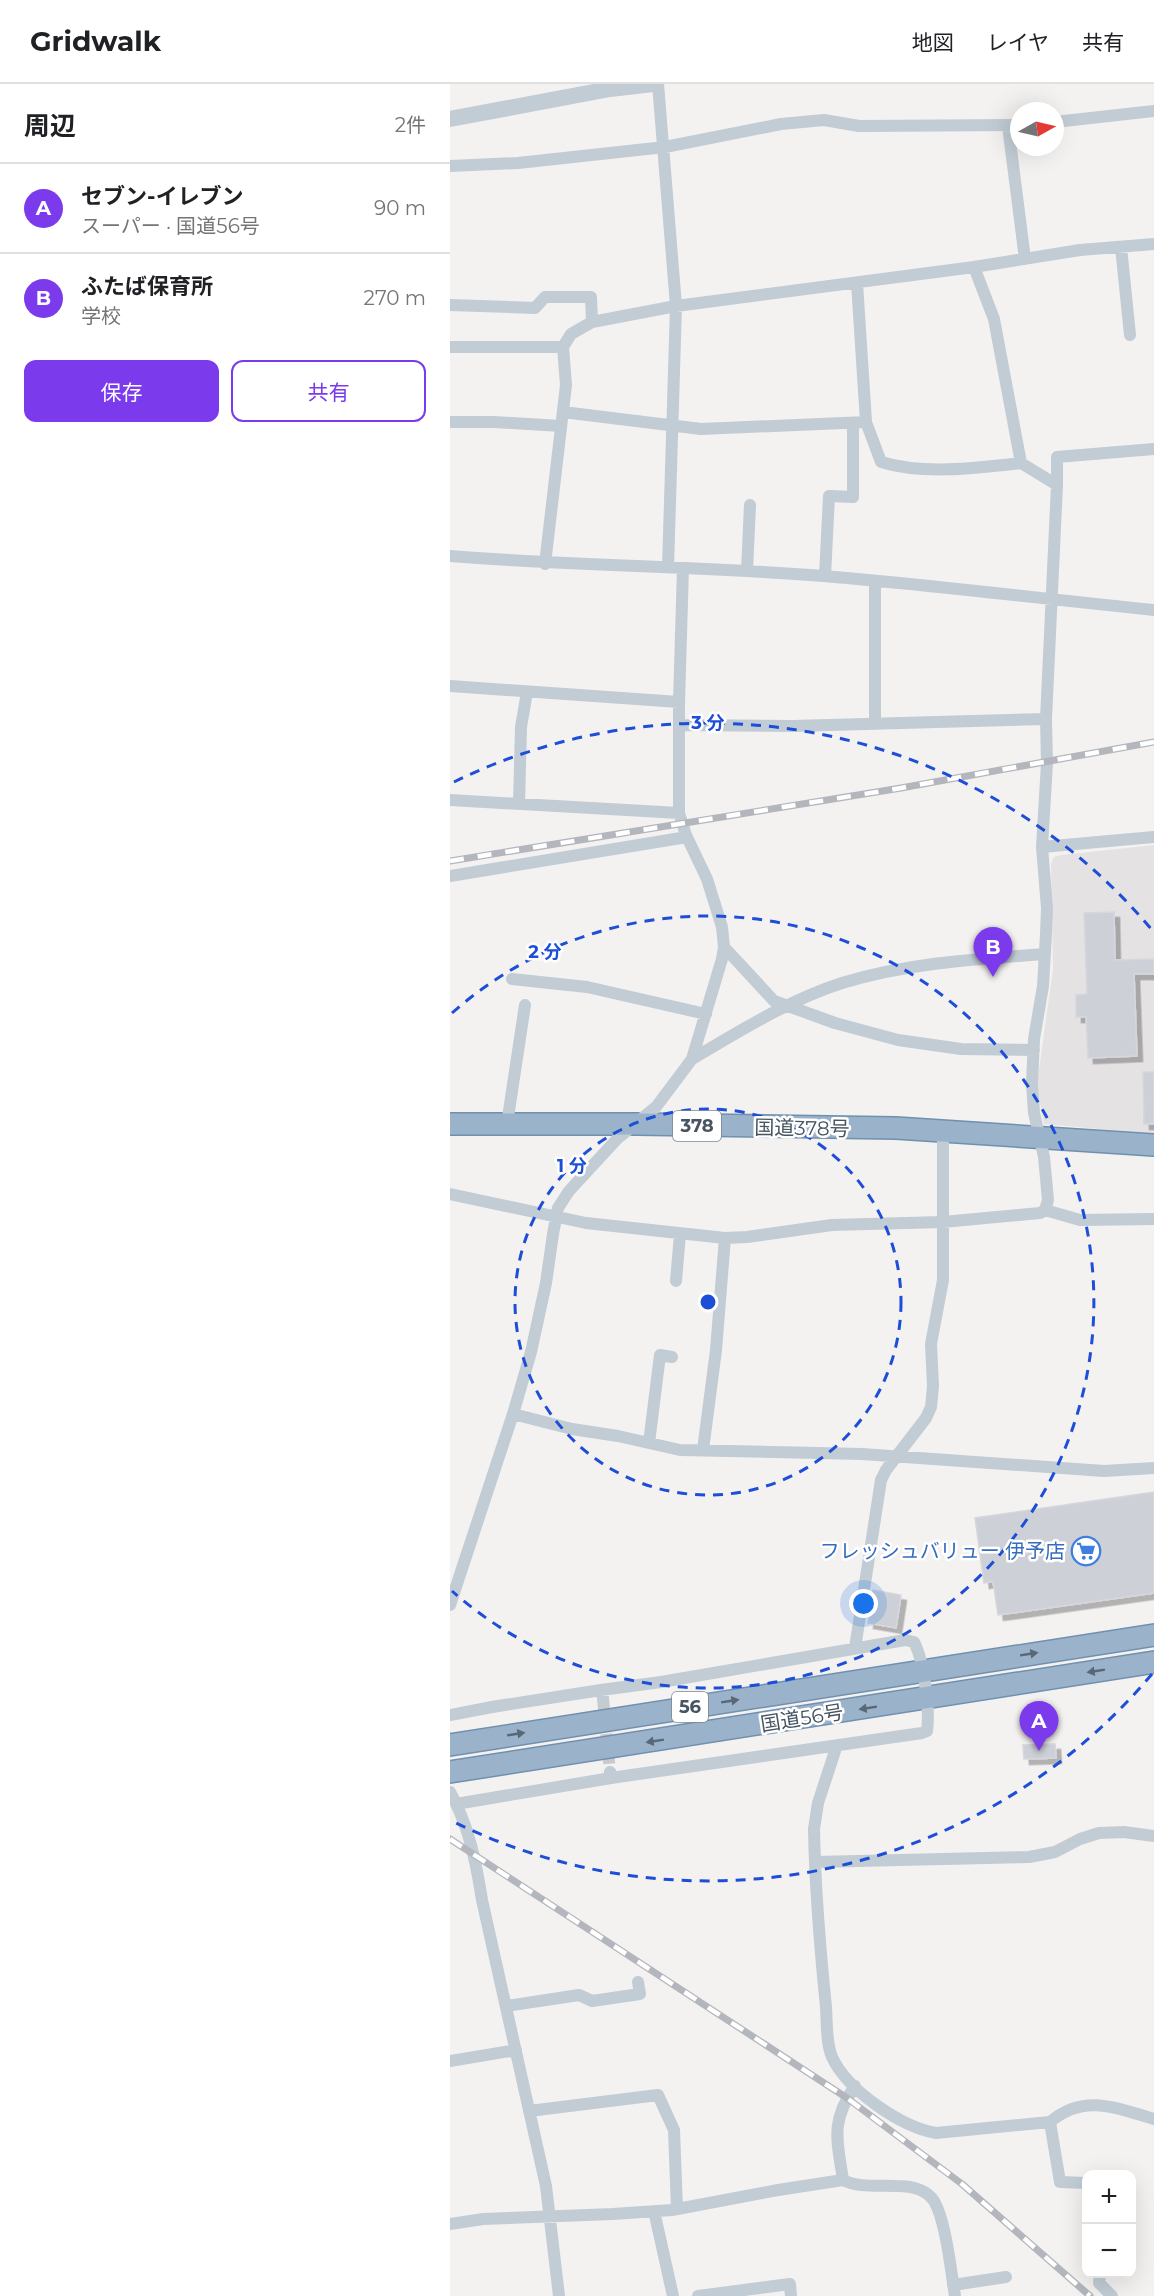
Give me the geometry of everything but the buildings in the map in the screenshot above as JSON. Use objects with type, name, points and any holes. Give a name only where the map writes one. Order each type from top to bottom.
[{"type":"highway","name":"国道378号","points":[[450,1124],[896,1128],[943,1133],[1154,1145]]},
{"type":"highway","name":"国道56号","points":[[454,1744],[1154,1635]]},
{"type":"highway","name":"国道56号","points":[[456,1771],[1154,1662]]},
{"type":"street","points":[[450,119],[610,87],[653,84]]},
{"type":"street","points":[[658,84],[665,147],[676,306],[668,567]]},
{"type":"street","points":[[1064,121],[1154,111]]},
{"type":"street","points":[[450,166],[518,163],[665,147],[781,124],[824,120],[859,126],[1010,126]]},
{"type":"street","points":[[1016,156],[1025,259]]},
{"type":"street","points":[[545,564],[566,385],[563,347],[571,334],[592,322],[676,306],[974,267],[1080,250],[1154,244]]},
{"type":"street","points":[[1121,247],[1130,335]]},
{"type":"street","points":[[974,267],[993,319],[1021,463]]},
{"type":"street","points":[[857,283],[866,422],[881,462],[918,468],[975,468],[1021,463],[1057,484]]},
{"type":"street","points":[[450,305],[535,308],[545,297],[591,297],[592,322]]},
{"type":"street","points":[[450,347],[563,347]]},
{"type":"street","points":[[563,412],[700,429],[866,422]]},
{"type":"street","points":[[450,422],[561,426]]},
{"type":"street","points":[[825,576],[829,496],[853,497],[853,423]]},
{"type":"street","points":[[450,1194],[586,1223],[725,1238],[854,1223],[943,1222],[1040,1213],[1045,1210],[1048,1200],[1044,1157],[1038,1137],[1032,1093],[1034,1050],[1043,986],[1047,908],[1042,847],[1057,457],[1154,449]]},
{"type":"street","points":[[747,571],[750,505]]},
{"type":"street","points":[[450,556],[545,564],[668,567],[825,576],[1154,610]]},
{"type":"street","points":[[450,1605],[513,1414],[536,1329],[558,1208],[569,1191],[618,1138],[656,1107],[692,1059],[724,947],[722,927],[707,879],[687,837],[679,813],[679,702],[683,568]]},
{"type":"street","points":[[875,582],[875,723]]},
{"type":"street","points":[[450,686],[679,702]]},
{"type":"street","points":[[519,804],[521,727],[527,692]]},
{"type":"street","points":[[679,725],[793,726],[1046,719]]},
{"type":"street","points":[[450,800],[679,813]]},
{"type":"street","points":[[450,876],[687,837]]},
{"type":"street","points":[[1042,847],[1154,837]]},
{"type":"street","points":[[724,947],[774,1001],[835,1023],[898,1040],[961,1049],[1034,1050]]},
{"type":"street","points":[[692,1059],[787,1006],[841,984],[890,971],[947,961],[1045,954]]},
{"type":"street","points":[[512,979],[587,987],[706,1014]]},
{"type":"street","points":[[507,1124],[525,1005]]},
{"type":"street","points":[[855,1648],[882,1480],[886,1470],[926,1418],[931,1407],[933,1386],[931,1344],[943,1280],[943,1133]]},
{"type":"street","points":[[1045,1210],[1080,1220],[1154,1219]]},
{"type":"street","points":[[676,1281],[680,1234]]},
{"type":"street","points":[[703,1450],[716,1350],[725,1238]]},
{"type":"street","points":[[650,1443],[660,1355],[672,1357]]},
{"type":"street","points":[[513,1414],[572,1429],[680,1450],[862,1454],[1104,1471],[1154,1468]]},
{"type":"street","points":[[450,1715],[492,1707],[602,1694],[905,1640],[914,1642],[918,1651],[926,1699],[927,1731],[922,1733],[610,1775],[456,1804]]},
{"type":"street","points":[[837,1745],[818,1803],[814,1829],[830,2054],[838,2069],[855,2086],[906,2124],[922,2131],[936,2133],[1050,2122],[1060,2114],[1076,2107],[1104,2104],[1154,2119]]},
{"type":"street","points":[[450,1792],[463,1816],[475,1855],[482,1900],[546,2186],[560,2296]]},
{"type":"street","points":[[815,1862],[1029,1857],[1055,1852],[1080,1839],[1100,1833],[1124,1832],[1154,1836]]},
{"type":"street","points":[[506,2006],[579,1995],[592,2001],[640,1994],[638,1982]]},
{"type":"street","points":[[450,2061],[516,2050]]},
{"type":"street","points":[[843,2180],[836,2130],[839,2115],[855,2086]]},
{"type":"street","points":[[529,2111],[658,2095],[674,2130],[677,2209]]},
{"type":"street","points":[[1050,2122],[1060,2182],[1082,2182]]},
{"type":"street","points":[[450,2224],[483,2219],[677,2209],[843,2180],[852,2185],[909,2186],[922,2190],[933,2200],[940,2216],[954,2290],[1006,2277]]},
{"type":"street","points":[[654,2211],[673,2296]]},
{"type":"street","points":[[1099,2278],[1098,2283],[1112,2296]]},
{"type":"street","points":[[698,2296],[790,2283],[791,2296]]},
{"type":"shaded area","points":[[1154,845],[1154,1134],[1044,1124],[1038,1077],[1053,969],[1051,863],[1054,857],[1062,855]]},
{"type":"tunnel","points":[[603,1698],[610,1772]]},
{"type":"railway","points":[[450,861],[901,788],[1154,742]]},
{"type":"railway","points":[[450,1839],[847,2098],[962,2184],[1090,2296]]},
{"type":"place","name":"ふたば保育所","points":[[993,977]]},
{"type":"place","name":"フレッシュバリュー 伊予店","points":[[1086,1551]]},
{"type":"place","name":"セブン-イレブン","points":[[1039,1751]]}]
